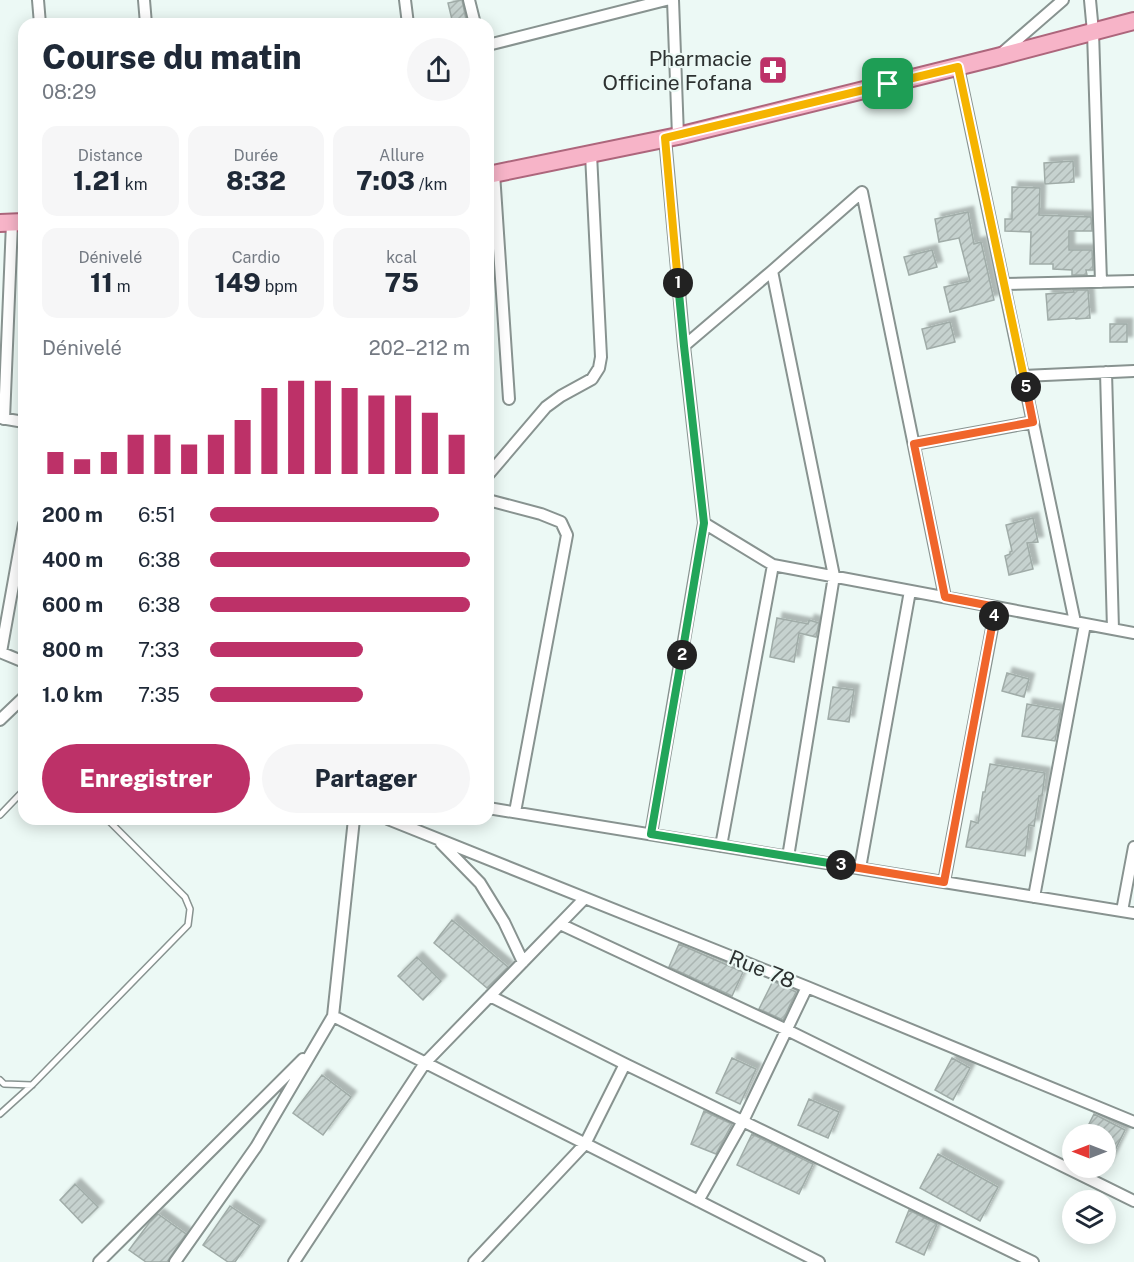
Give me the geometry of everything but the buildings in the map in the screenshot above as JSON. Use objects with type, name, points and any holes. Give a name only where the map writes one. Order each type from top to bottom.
[{"type":"main road","points":[[494,173],[672,137],[1134,21]]},
{"type":"street","points":[[38,0],[40,18]]},
{"type":"street","points":[[144,0],[146,18]]},
{"type":"street","points":[[405,0],[407,18]]},
{"type":"street","points":[[469,0],[474,18]]},
{"type":"street","points":[[494,43],[666,0]]},
{"type":"street","points":[[651,834],[704,523],[684,346],[672,137],[673,0]]},
{"type":"street","points":[[997,57],[1063,0]]},
{"type":"street","points":[[1090,0],[1101,282]]},
{"type":"street","points":[[958,67],[1033,422],[1080,623],[1034,897]]},
{"type":"street","points":[[494,468],[546,407],[592,379],[599,368],[601,357],[591,154]]},
{"type":"street","points":[[684,346],[862,192],[945,597]]},
{"type":"street","points":[[494,212],[509,399]]},
{"type":"street","points":[[12,223],[2,418],[18,421]]},
{"type":"street","points":[[772,271],[834,576],[788,857]]},
{"type":"street","points":[[1004,284],[1134,281]]},
{"type":"street","points":[[1023,376],[1134,371]]},
{"type":"street","points":[[1106,372],[1113,629]]},
{"type":"street","points":[[914,444],[1033,422]]},
{"type":"street","points":[[494,502],[541,514],[561,522],[567,535],[515,812]]},
{"type":"street","points":[[704,523],[773,565],[1134,633]]},
{"type":"street","points":[[18,556],[0,652],[18,660]]},
{"type":"street","points":[[721,846],[773,565]]},
{"type":"street","points":[[860,868],[910,591]]},
{"type":"street","points":[[944,882],[996,607]]},
{"type":"street","points":[[0,720],[18,703]]},
{"type":"street","points":[[494,809],[1134,913]]},
{"type":"street","points":[[175,1262],[256,1147],[333,1016],[353,825]]},
{"type":"street","name":"Rue 78","points":[[403,825],[807,987],[1134,1122]]},
{"type":"street","points":[[437,839],[480,882],[504,922],[523,962]]},
{"type":"street","points":[[1122,911],[1134,847]]},
{"type":"street","points":[[294,1262],[425,1063],[584,899]]},
{"type":"street","points":[[560,924],[787,1030],[1134,1201]]},
{"type":"street","points":[[698,1201],[743,1121],[807,987]]},
{"type":"street","points":[[490,996],[1033,1262]]},
{"type":"street","points":[[333,1016],[819,1262]]},
{"type":"street","points":[[99,1262],[314,1048]]},
{"type":"street","points":[[474,1262],[585,1144],[625,1064]]},
{"type":"lane","points":[[0,815],[18,796]]},
{"type":"lane","points":[[2,1110],[32,1085],[188,925],[190,909],[185,897],[113,825]]},
{"type":"lane","points":[[0,1080],[4,1084],[32,1085]]},
{"type":"place","name":"Pharmacie Officine Fofana","points":[[773,70]]},
{"type":"route","points":[[958,67],[1033,422],[914,444],[945,597],[996,607],[944,882],[651,834],[704,523],[684,346],[665,138],[888,84],[958,67]]}]
